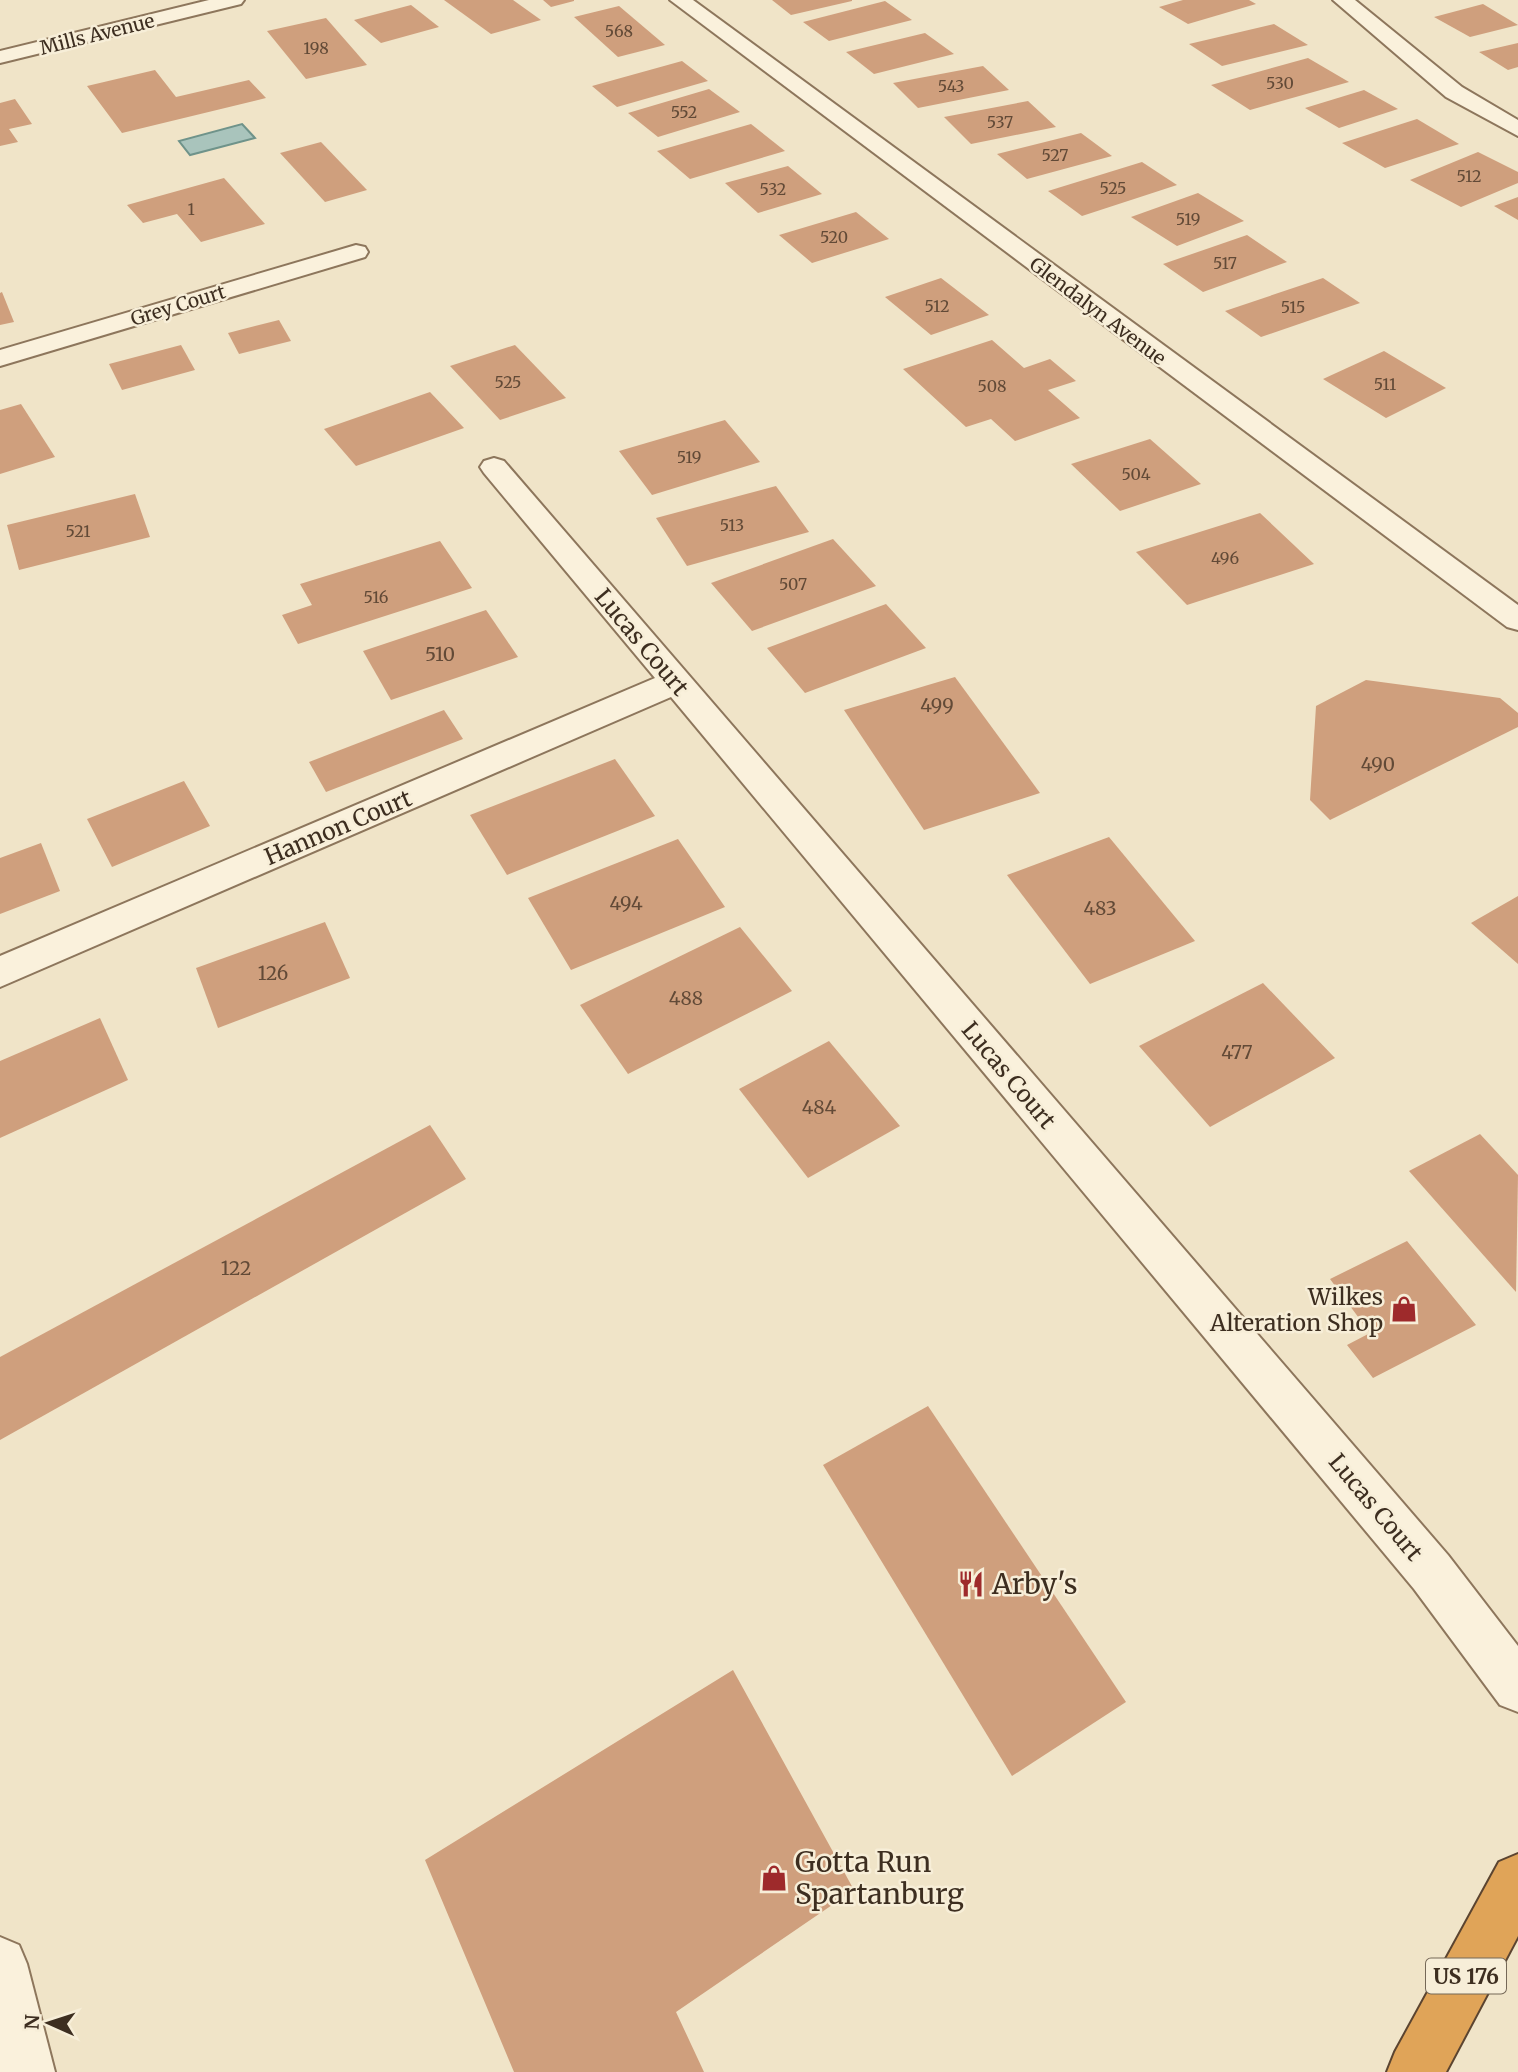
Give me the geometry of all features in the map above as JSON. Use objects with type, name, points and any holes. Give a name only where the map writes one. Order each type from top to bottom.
[{"type":"highway","name":"US 176","points":[[1415,2072],[1518,1881]]},
{"type":"street","name":"Mills Avenue","points":[[0,37],[152,0]]},
{"type":"street","name":"Mills Avenue","points":[[0,57],[234,0]]},
{"type":"street","name":"Glendalyn Avenue","points":[[680,0],[1518,620]]},
{"type":"street","points":[[1343,0],[1454,92],[1518,129]]},
{"type":"street","name":"Grey Court","points":[[0,358],[356,252]]},
{"type":"street","name":"Lucas Court","points":[[494,467],[1431,1572],[1518,1686]]},
{"type":"street","name":"Hannon Court","points":[[0,972],[676,682]]},
{"type":"street","points":[[0,1964],[27,2072]]},
{"type":"water","points":[[242,124],[255,138],[190,155],[179,141]]},
{"type":"building","points":[[444,0],[513,0],[541,20],[491,34]]},
{"type":"building","points":[[543,0],[574,0],[574,1],[551,7]]},
{"type":"building","points":[[772,0],[852,0],[852,1],[791,15]]},
{"type":"building","points":[[1183,0],[1249,0],[1256,4],[1188,24],[1159,7]]},
{"type":"building","points":[[885,1],[912,20],[829,41],[803,22]]},
{"type":"building","points":[[1483,4],[1518,25],[1470,37],[1434,17]]},
{"type":"building","points":[[411,5],[439,27],[381,43],[354,20]]},
{"type":"building","points":[[619,6],[665,45],[618,57],[574,17]]},
{"type":"building","points":[[326,18],[367,65],[306,79],[267,31]]},
{"type":"building","points":[[1274,24],[1308,45],[1222,66],[1189,44]]},
{"type":"building","points":[[925,33],[954,54],[874,74],[846,52]]},
{"type":"building","points":[[1518,43],[1518,67],[1508,70],[1479,52]]},
{"type":"building","points":[[1308,58],[1349,82],[1250,110],[1211,85]]},
{"type":"building","points":[[682,61],[708,81],[617,107],[592,86]]},
{"type":"building","points":[[983,66],[1009,90],[918,108],[893,83]]},
{"type":"building","points":[[155,70],[176,97],[249,80],[266,98],[122,133],[87,86]]},
{"type":"building","points":[[709,89],[740,112],[658,137],[628,113]]},
{"type":"building","points":[[1364,90],[1398,109],[1339,128],[1305,108]]},
{"type":"building","points":[[15,99],[32,124],[9,129],[18,142],[0,146],[0,103]]},
{"type":"building","points":[[1028,101],[1056,127],[971,144],[944,117]]},
{"type":"building","points":[[1417,119],[1459,144],[1385,168],[1342,143]]},
{"type":"building","points":[[751,124],[785,151],[690,179],[657,151]]},
{"type":"building","points":[[1081,133],[1112,156],[1027,179],[997,154]]},
{"type":"building","points":[[321,142],[367,190],[325,202],[280,153]]},
{"type":"building","points":[[1478,152],[1518,172],[1518,183],[1461,207],[1410,180]]},
{"type":"building","points":[[1142,162],[1177,185],[1082,216],[1048,191]]},
{"type":"building","points":[[788,166],[822,194],[758,213],[725,183]]},
{"type":"building","points":[[224,178],[265,224],[201,242],[177,214],[143,223],[127,205]]},
{"type":"building","points":[[1198,193],[1244,221],[1177,246],[1131,217]]},
{"type":"building","points":[[1518,197],[1518,220],[1494,206]]},
{"type":"building","points":[[856,212],[889,239],[812,263],[779,235]]},
{"type":"building","points":[[1247,235],[1287,262],[1203,292],[1163,264]]},
{"type":"building","points":[[941,278],[989,315],[931,335],[885,297]]},
{"type":"building","points":[[1323,278],[1360,303],[1261,337],[1225,311]]},
{"type":"building","points":[[2,292],[14,322],[0,325],[0,293]]},
{"type":"building","points":[[279,320],[291,341],[239,354],[228,333]]},
{"type":"building","points":[[992,340],[1024,368],[1050,359],[1076,381],[1048,390],[1080,418],[1015,441],[991,419],[966,427],[903,369]]},
{"type":"building","points":[[181,345],[195,370],[122,390],[109,364]]},
{"type":"building","points":[[515,345],[566,398],[500,420],[450,366]]},
{"type":"building","points":[[1384,351],[1446,388],[1386,418],[1323,379]]},
{"type":"building","points":[[430,392],[464,428],[356,466],[324,429]]},
{"type":"building","points":[[21,404],[55,457],[0,474],[0,410]]},
{"type":"building","points":[[725,420],[760,462],[652,495],[619,451]]},
{"type":"building","points":[[1150,439],[1201,484],[1120,511],[1071,464]]},
{"type":"building","points":[[776,486],[809,532],[687,566],[656,518]]},
{"type":"building","points":[[135,494],[150,537],[19,570],[7,525]]},
{"type":"building","points":[[1260,513],[1314,564],[1187,605],[1136,552]]},
{"type":"building","points":[[833,539],[876,586],[752,631],[711,583]]},
{"type":"building","points":[[440,541],[472,588],[298,644],[282,615],[312,605],[300,584]]},
{"type":"building","points":[[886,604],[926,648],[805,693],[767,648]]},
{"type":"building","points":[[486,610],[518,657],[391,700],[363,651]]},
{"type":"building","points":[[955,677],[1040,793],[924,830],[844,710]]},
{"type":"building","points":[[1366,680],[1500,698],[1518,713],[1518,727],[1330,820],[1310,800],[1316,706]]},
{"type":"building","points":[[444,710],[463,739],[326,792],[309,762]]},
{"type":"building","points":[[615,759],[655,816],[507,875],[470,815]]},
{"type":"building","points":[[184,781],[210,826],[112,867],[87,819]]},
{"type":"building","points":[[1109,837],[1195,941],[1090,984],[1007,875]]},
{"type":"building","points":[[678,839],[725,907],[571,970],[528,898]]},
{"type":"building","points":[[41,843],[60,891],[0,914],[0,858]]},
{"type":"building","points":[[1518,896],[1518,964],[1471,923]]},
{"type":"building","points":[[325,922],[350,978],[218,1028],[196,968]]},
{"type":"building","points":[[740,927],[792,991],[628,1074],[580,1005]]},
{"type":"building","points":[[1263,983],[1335,1058],[1210,1127],[1139,1046]]},
{"type":"building","points":[[100,1018],[128,1080],[0,1138],[0,1061]]},
{"type":"building","points":[[829,1041],[900,1126],[808,1178],[739,1089]]},
{"type":"building","points":[[430,1125],[466,1179],[0,1440],[0,1357]]},
{"type":"building","points":[[1480,1134],[1518,1175],[1516,1292],[1409,1171]]},
{"type":"building","points":[[1407,1241],[1476,1325],[1373,1378],[1347,1345],[1370,1333],[1330,1279]]},
{"type":"building","name":"Arby's","points":[[928,1406],[1126,1702],[1012,1776],[823,1465]]},
{"type":"building","points":[[733,1670],[854,1890],[676,2012],[704,2072],[514,2072],[425,1860]]},
{"type":"place","name":"Wilkes Alteration Shop","points":[[1404,1309]]},
{"type":"place","name":"Arby's","points":[[971,1584]]},
{"type":"place","name":"Gotta Run Spartanburg","points":[[774,1878]]}]
